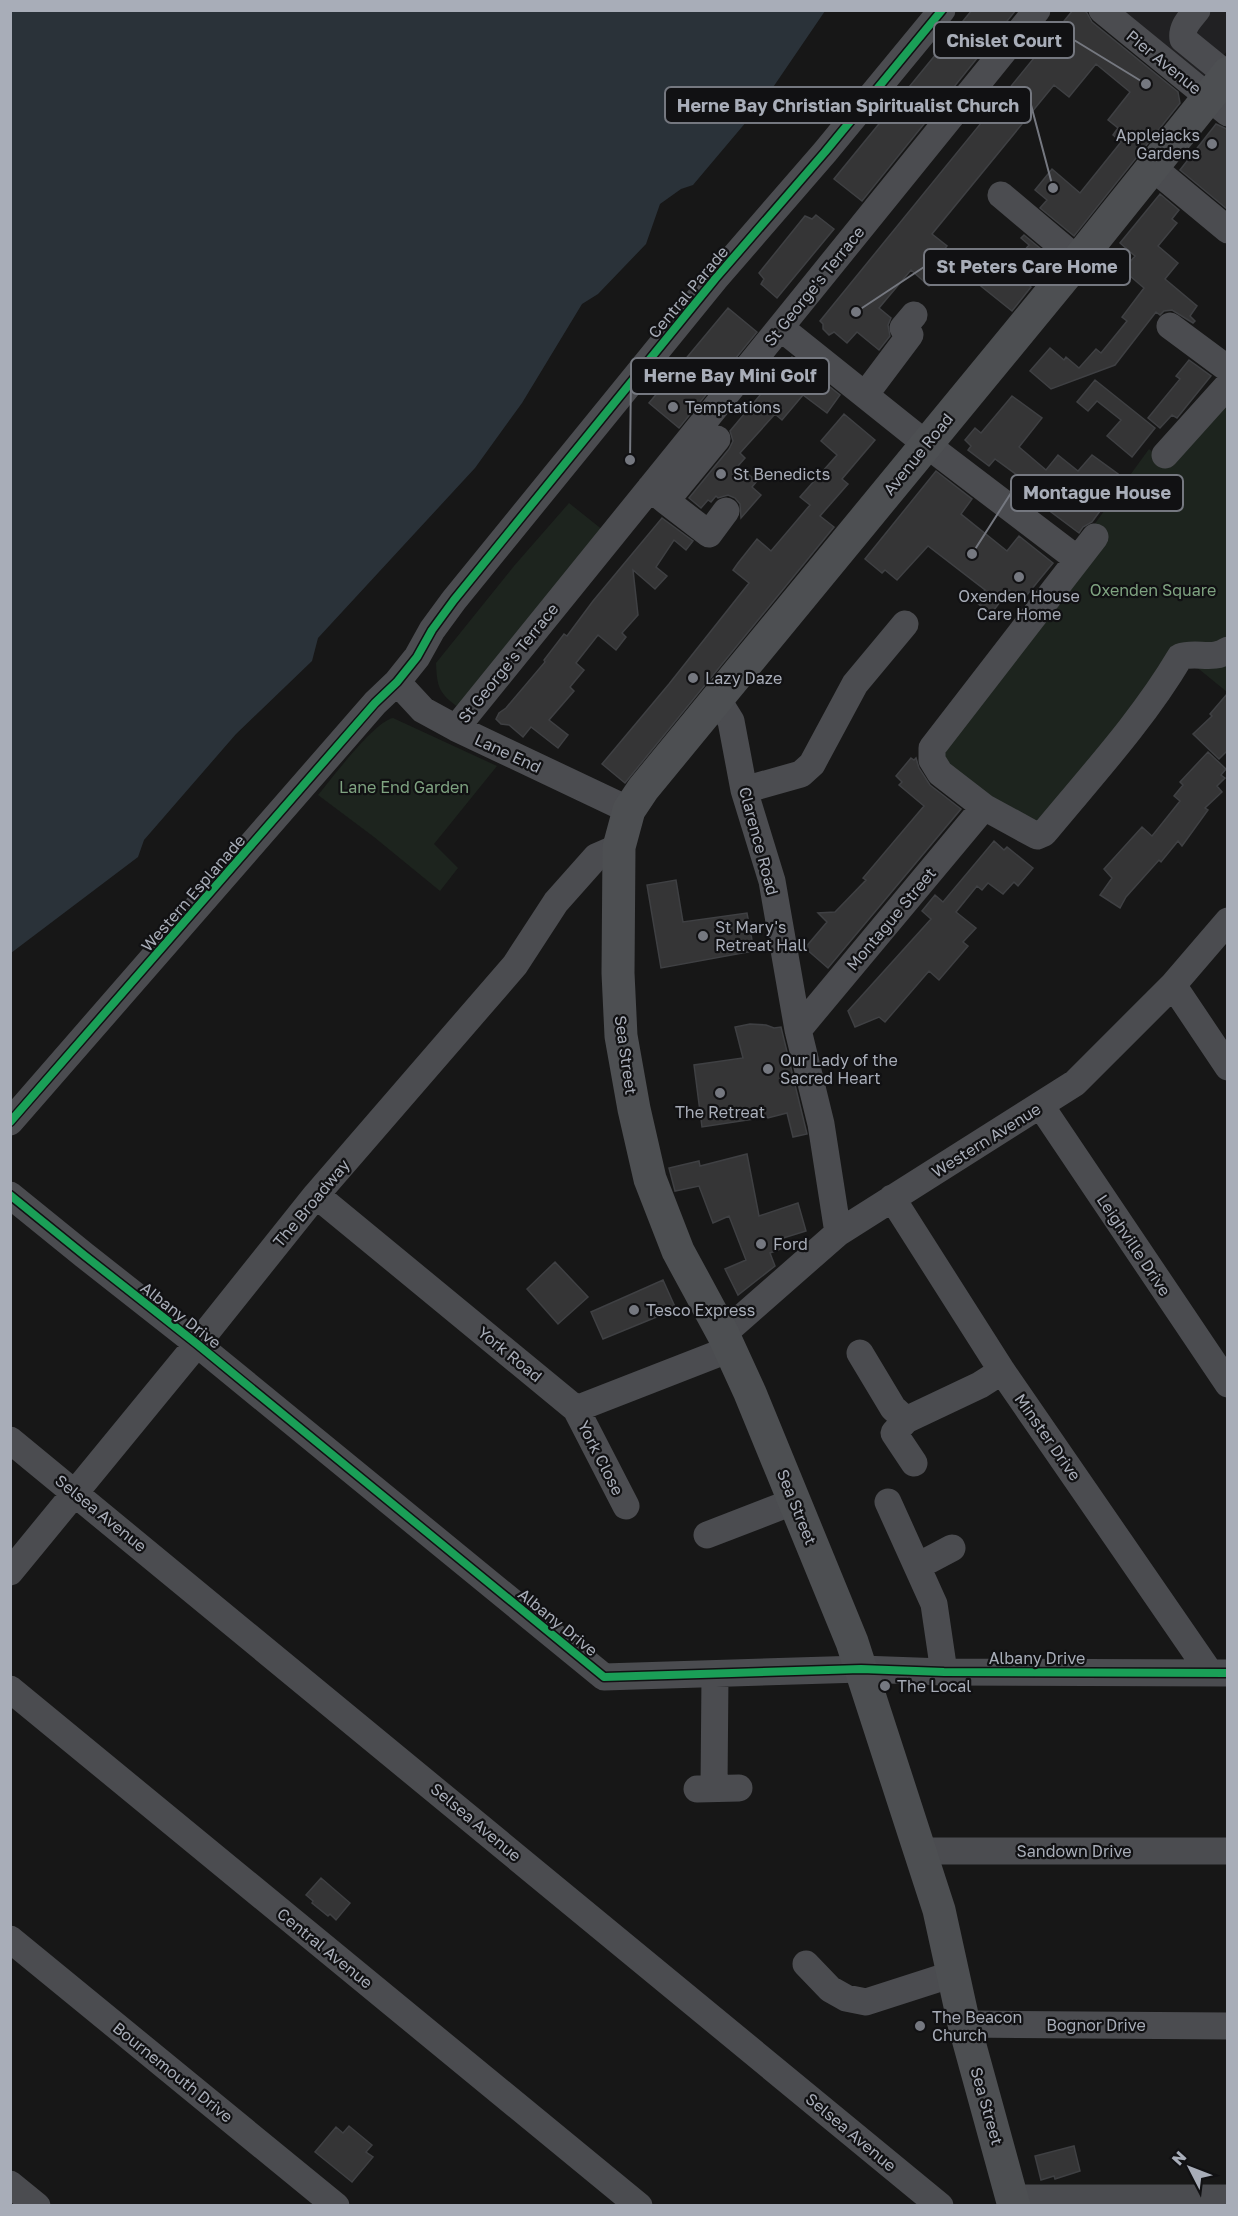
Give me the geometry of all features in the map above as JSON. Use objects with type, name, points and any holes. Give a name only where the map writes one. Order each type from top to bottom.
[{"type":"main road","name":"Avenue Road","points":[[629,810],[643,789],[1078,260],[1152,166],[1222,89]]},
{"type":"main road","name":"Sea Street","points":[[629,810],[620,847],[617,918],[620,1025],[634,1109],[650,1179],[678,1251],[726,1342],[795,1501],[852,1642],[939,1910],[964,2024],[1014,2202]]},
{"type":"street","name":"Central Parade","points":[[397,682],[417,657],[432,630],[454,600],[715,279],[825,152],[942,10]]},
{"type":"street","name":"St George's Terrace","points":[[456,729],[658,495],[781,328],[1037,10]]},
{"type":"street","name":"Pier Avenue","points":[[1102,10],[1222,89]]},
{"type":"street","points":[[1197,10],[1182,33],[1184,39],[1222,89]]},
{"type":"street","points":[[1152,166],[1227,230]]},
{"type":"street","points":[[1002,195],[1078,260]]},
{"type":"street","points":[[864,395],[910,335],[903,328],[914,315]]},
{"type":"street","points":[[1170,326],[1227,369]]},
{"type":"street","points":[[781,328],[926,444],[1077,559]]},
{"type":"street","points":[[1165,455],[1227,385]]},
{"type":"street","points":[[717,439],[658,495],[709,534],[726,511]]},
{"type":"street","points":[[1095,537],[932,748],[932,760],[940,773],[984,807],[1037,836],[1044,833],[1157,694],[1180,657],[1187,655],[1208,657],[1222,654],[1227,650]]},
{"type":"street","points":[[744,790],[801,774],[812,764],[850,691],[905,624]]},
{"type":"street","name":"Lane End","points":[[397,682],[423,710],[456,729],[629,810]]},
{"type":"street","name":"Western Esplanade","points":[[10,1122],[368,711],[397,682]]},
{"type":"street","name":"Clarence Road","points":[[718,700],[731,721],[744,790],[772,881],[798,1030],[821,1124],[837,1233]]},
{"type":"street","name":"Montague Street","points":[[798,1030],[984,807]]},
{"type":"street","name":"The Broadway","points":[[10,1572],[316,1195],[515,965],[556,902],[596,856],[620,847]]},
{"type":"street","name":"Western Avenue","points":[[726,1342],[837,1233],[1075,1083],[1173,985],[1227,921]]},
{"type":"street","points":[[1173,985],[1227,1067]]},
{"type":"street","name":"Leighville Drive","points":[[1041,1106],[1227,1384]]},
{"type":"street","name":"Albany Drive","points":[[10,1195],[197,1344],[603,1677],[861,1669],[944,1672],[1219,1673]]},
{"type":"street","name":"York Road","points":[[316,1195],[576,1409]]},
{"type":"street","name":"Minster Drive","points":[[892,1198],[1002,1371],[1219,1673]]},
{"type":"street","points":[[576,1409],[653,1379],[726,1342]]},
{"type":"street","points":[[860,1353],[893,1408],[906,1420]]},
{"type":"street","points":[[914,1463],[894,1433],[906,1420],[980,1386],[1002,1371]]},
{"type":"street","name":"York Close","points":[[576,1409],[626,1506]]},
{"type":"street","name":"Selsea Avenue","points":[[10,1440],[940,2205]]},
{"type":"street","points":[[707,1535],[795,1501]]},
{"type":"street","points":[[888,1502],[934,1604],[944,1672]]},
{"type":"street","points":[[918,1566],[952,1548]]},
{"type":"street","points":[[715,1675],[716,1788]]},
{"type":"street","name":"Central Avenue","points":[[10,1689],[639,2205]]},
{"type":"street","name":"Sandown Drive","points":[[921,1851],[1227,1851]]},
{"type":"street","name":"Bournemouth Drive","points":[[10,1939],[336,2205]]},
{"type":"street","points":[[806,1964],[830,1989],[846,1998],[866,2002],[953,1974]]},
{"type":"street","name":"Bognor Drive","points":[[964,2024],[1227,2025]]},
{"type":"street","points":[[10,2184],[37,2205]]},
{"type":"street","points":[[1014,2202],[1125,2202],[1227,2198]]},
{"type":"shaded area","points":[[11,10],[825,11],[763,102],[693,185],[681,189],[660,204],[646,244],[598,294],[582,304],[522,403],[475,468],[318,638],[312,661],[236,734],[144,840],[138,857],[11,953]]},
{"type":"shaded area","points":[[1119,11],[1227,11],[1227,51],[1204,78]]},
{"type":"green space","name":"Oxenden Square","points":[[1227,394],[1227,692],[1189,661],[1040,826],[973,787],[951,767],[943,755],[1091,529],[1149,449],[1158,456]]},
{"type":"green space","points":[[569,503],[604,531],[459,708],[440,689],[436,663],[514,566]]},
{"type":"green space","name":"Lane End Garden","points":[[393,718],[497,766],[434,844],[458,868],[440,891],[318,795],[365,739],[385,721]]},
{"type":"building","points":[[972,10],[1016,10],[862,201],[834,179]]},
{"type":"building","points":[[1073,10],[1084,10],[1092,22],[1178,92],[1180,103],[1074,236],[1040,208],[1047,200],[1035,190],[1052,169],[1080,193],[1121,142],[1113,135],[1118,128],[1108,120],[1130,92],[1096,64],[1069,97],[1054,85],[932,234],[947,246],[935,262],[943,269],[929,286],[911,270],[879,308],[891,318],[888,325],[890,336],[879,350],[857,332],[847,343],[834,332],[829,335],[823,329],[820,321]]},
{"type":"building","points":[[1216,124],[1227,129],[1227,209],[1180,170]]},
{"type":"building","points":[[1160,194],[1179,210],[1172,219],[1177,223],[1158,246],[1178,263],[1165,279],[1197,306],[1190,316],[1195,321],[1193,323],[1172,310],[1164,311],[1160,315],[1156,312],[1115,365],[1051,389],[1030,371],[1050,348],[1064,360],[1066,357],[1079,368],[1096,349],[1101,353],[1127,321],[1122,317],[1144,288],[1123,270],[1135,256],[1120,243]]},
{"type":"building","points":[[816,215],[834,229],[777,298],[761,284],[764,279],[759,273],[805,216],[812,219]]},
{"type":"building","points":[[1024,235],[1046,253],[1023,280],[1031,287],[1012,311],[967,275],[987,251],[1009,269],[1029,245],[1021,238]]},
{"type":"building","points":[[728,308],[757,332],[679,428],[649,403]]},
{"type":"building","points":[[792,357],[840,395],[827,413],[803,395],[782,420],[775,414],[740,453],[745,458],[738,466],[757,481],[752,487],[761,495],[741,518],[740,504],[728,495],[718,498],[716,496],[711,502],[708,500],[701,508],[689,498],[729,449],[733,441],[730,431]]},
{"type":"building","points":[[1189,360],[1211,376],[1177,418],[1172,415],[1160,428],[1148,418],[1180,379],[1176,376]]},
{"type":"building","points":[[1095,380],[1155,428],[1132,457],[1107,436],[1121,420],[1097,401],[1088,411],[1077,402]]},
{"type":"building","points":[[1012,396],[1042,418],[1019,447],[1046,470],[1058,455],[1078,471],[1092,455],[1118,474],[1093,505],[1100,511],[1092,522],[1083,527],[1079,533],[1023,491],[1028,483],[995,459],[989,466],[968,450],[971,446],[965,440],[975,428],[981,433]]},
{"type":"building","points":[[844,414],[875,440],[842,479],[848,484],[820,516],[834,527],[625,783],[602,764],[749,583],[733,570],[757,539],[771,551],[810,505],[800,497],[837,455],[821,441]]},
{"type":"building","points":[[936,471],[972,499],[961,514],[1007,551],[1019,536],[1053,563],[1022,601],[1009,590],[991,614],[976,602],[985,590],[928,546],[897,580],[885,570],[882,573],[865,559]]},
{"type":"building","points":[[662,518],[693,541],[686,550],[674,540],[656,567],[667,576],[655,589],[633,570],[638,615],[622,633],[626,637],[616,650],[598,635],[576,663],[584,670],[570,687],[574,691],[549,720],[568,735],[558,748],[531,727],[523,737],[509,725],[501,724],[496,719],[499,713],[506,708],[545,662],[544,660],[564,634],[567,636]]},
{"type":"building","points":[[1227,694],[1227,751],[1219,759],[1193,734],[1212,716],[1210,714]]},
{"type":"building","points":[[1208,752],[1226,769],[1221,775],[1225,778],[1217,786],[1222,792],[1205,808],[1208,810],[1182,846],[1178,841],[1161,862],[1159,860],[1126,897],[1120,908],[1100,895],[1112,878],[1104,869],[1142,827],[1152,836],[1180,801],[1174,796],[1183,785],[1180,782]]},
{"type":"building","points":[[911,758],[914,760],[916,758],[919,768],[930,785],[961,809],[828,968],[805,948],[827,922],[818,913],[835,912],[866,880],[863,878],[924,806],[899,785],[902,782],[896,776]]},
{"type":"building","points":[[994,841],[1004,850],[1007,847],[1033,868],[1018,886],[1014,882],[1003,894],[988,883],[982,890],[977,886],[956,912],[976,928],[963,942],[968,946],[939,980],[929,971],[885,1022],[879,1017],[855,1027],[848,1011],[931,919],[922,911],[935,895],[943,902]]},
{"type":"building","name":"St Mary's Retreat Hall","points":[[676,880],[683,922],[747,913],[754,951],[661,968],[647,885]]},
{"type":"building","points":[[750,1024],[781,1027],[807,1134],[793,1137],[787,1113],[768,1118],[702,1127],[694,1065],[743,1058],[735,1027]]},
{"type":"building","points":[[747,1154],[759,1216],[798,1203],[806,1231],[780,1239],[783,1248],[770,1253],[775,1266],[738,1295],[725,1269],[746,1260],[729,1216],[713,1223],[699,1186],[675,1191],[669,1168],[699,1161],[700,1166]]},
{"type":"building","points":[[555,1262],[588,1297],[558,1324],[527,1289]]},
{"type":"building","name":"Tesco Express","points":[[663,1280],[676,1309],[603,1339],[591,1312]]},
{"type":"building","points":[[321,1878],[350,1903],[336,1920],[312,1903],[313,1901],[306,1895]]},
{"type":"building","points":[[349,2126],[372,2145],[366,2152],[373,2157],[352,2182],[315,2152],[336,2127],[343,2133]]},
{"type":"building","points":[[1074,2146],[1080,2171],[1055,2179],[1054,2176],[1041,2180],[1035,2156]]},
{"type":"cycle path","points":[[10,1122],[375,703],[397,682],[417,657],[432,630],[454,600],[715,279],[825,152],[942,10]]},
{"type":"cycle path","points":[[10,1195],[197,1344],[604,1677],[861,1669],[944,1672],[1228,1673]]},
{"type":"place","name":"Chislet Court","points":[[1146,84]]},
{"type":"place","name":"Applejacks Gardens","points":[[1212,144]]},
{"type":"place","name":"Herne Bay Christian Spiritualist Church","points":[[1053,188]]},
{"type":"place","name":"St Peters Care Home","points":[[856,312]]},
{"type":"place","name":"Temptations","points":[[673,407]]},
{"type":"place","name":"Herne Bay Mini Golf","points":[[630,460]]},
{"type":"place","name":"St Benedicts","points":[[721,474]]},
{"type":"place","name":"Montague House","points":[[972,554]]},
{"type":"place","name":"Oxenden House Care Home","points":[[1019,577]]},
{"type":"place","name":"Lazy Daze","points":[[693,678]]},
{"type":"place","name":"St Mary's Retreat Hall","points":[[703,936]]},
{"type":"place","name":"Our Lady of the Sacred Heart","points":[[768,1069]]},
{"type":"place","name":"The Retreat","points":[[720,1093]]},
{"type":"place","name":"Ford","points":[[761,1244]]},
{"type":"place","name":"Tesco Express","points":[[634,1310]]},
{"type":"place","name":"The Local","points":[[885,1686]]},
{"type":"place","name":"The Beacon Church","points":[[920,2026]]}]
